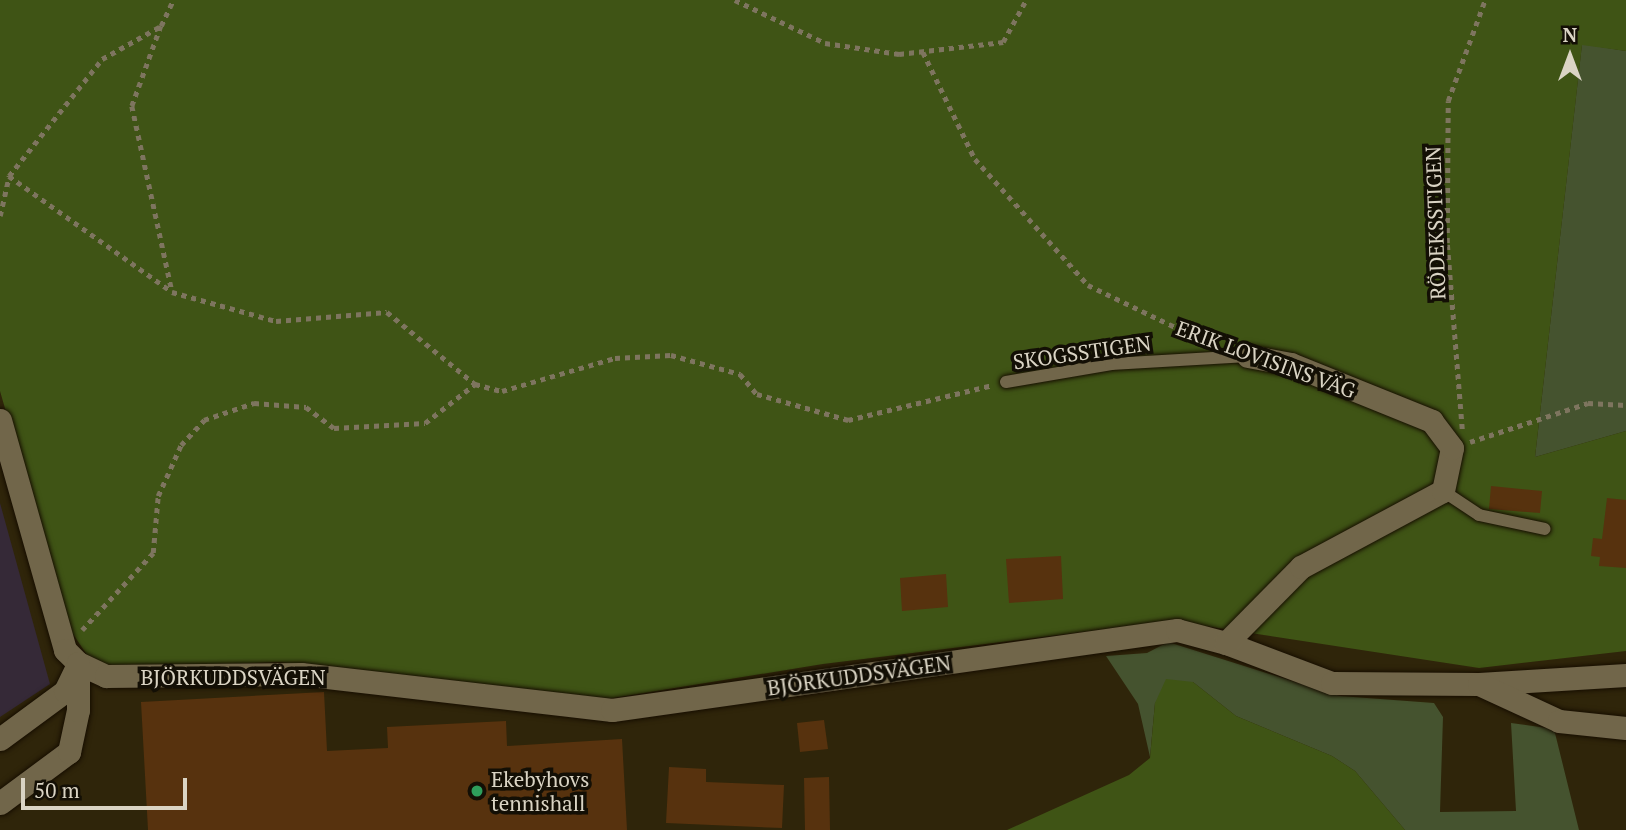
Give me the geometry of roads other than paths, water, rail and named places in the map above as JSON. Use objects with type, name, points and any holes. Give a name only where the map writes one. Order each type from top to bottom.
[{"type":"street","name":"ERIK LOVISINS VÄG","points":[[1248,356],[1291,364],[1432,421],[1452,448],[1443,491]]},
{"type":"street","points":[[0,420],[72,656],[78,710],[69,752],[0,803]]},
{"type":"street","points":[[1226,643],[1301,567],[1443,491]]},
{"type":"street","name":"BJÖRKUDDSVÄGEN","points":[[72,656],[106,676],[301,674],[612,710],[1177,630],[1226,643],[1332,683],[1479,684],[1559,721],[1626,727]]},
{"type":"street","points":[[0,739],[65,691],[72,656]]},
{"type":"street","points":[[1479,684],[1626,676]]},
{"type":"lane","name":"SKOGSSTIGEN","points":[[1006,382],[1111,364],[1248,356]]},
{"type":"lane","points":[[1443,491],[1479,515],[1545,529]]},
{"type":"place","name":"Ekebyhovs tennishall","points":[[477,791]]}]
